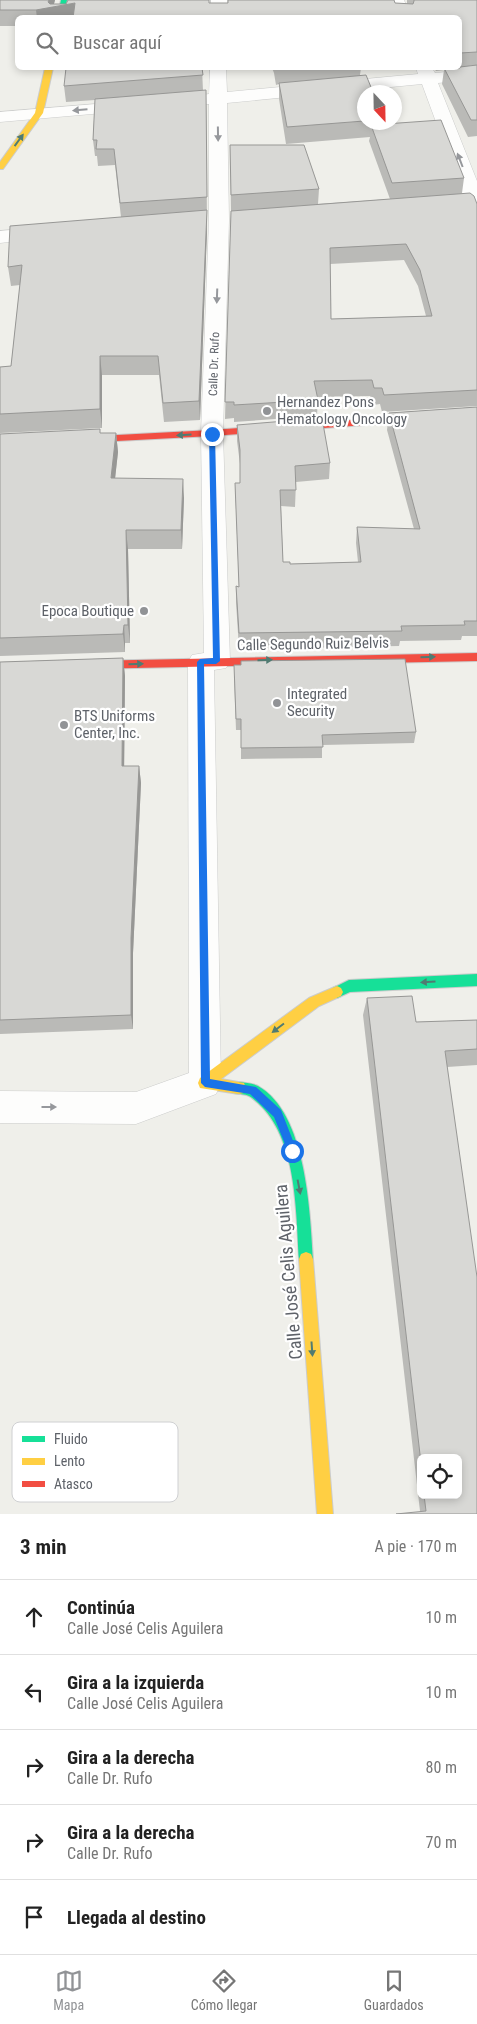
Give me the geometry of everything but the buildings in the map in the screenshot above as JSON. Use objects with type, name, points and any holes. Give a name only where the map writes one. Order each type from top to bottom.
[{"type":"street","points":[[61,15],[64,0]]},
{"type":"street","points":[[219,0],[219,15]]},
{"type":"street","points":[[396,0],[402,15]]},
{"type":"street","points":[[0,167],[39,113],[49,70]]},
{"type":"street","name":"Calle Dr. Rufo","points":[[205,1083],[208,661],[212,434],[219,220],[218,70]]},
{"type":"street","points":[[426,73],[476,203],[456,203]]},
{"type":"street","points":[[178,102],[218,99],[426,73],[477,74]]},
{"type":"street","points":[[0,117],[148,104]]},
{"type":"street","points":[[0,237],[60,232]]},
{"type":"street","points":[[68,440],[212,434],[477,414]]},
{"type":"street","name":"Calle Segundo Ruiz Belvis","points":[[76,666],[208,661],[477,656]]},
{"type":"street","points":[[0,1107],[136,1108],[205,1083],[314,1002],[349,986],[477,980]]},
{"type":"street","name":"Calle José Celis Aguilera","points":[[205,1083],[253,1090],[278,1114],[292,1151],[301,1196],[325,1514]]},
{"type":"traffic: fast","points":[[61,15],[64,0]]},
{"type":"traffic: fast","points":[[337,992],[349,986],[477,980]]},
{"type":"traffic: fast","points":[[239,1088],[254,1091],[270,1105],[282,1123],[296,1168],[303,1216],[306,1259]]},
{"type":"traffic: slow","points":[[0,167],[39,113],[49,70]]},
{"type":"traffic: slow","points":[[239,1088],[205,1083],[314,1002],[337,992]]},
{"type":"traffic: slow","points":[[306,1259],[325,1514]]},
{"type":"traffic: jam","points":[[79,440],[212,433],[477,414]]},
{"type":"traffic: jam","points":[[86,665],[477,657]]},
{"type":"place","name":"Hernandez Pons Hematology Oncology","points":[[267,411]]},
{"type":"place","name":"Epoca Boutique","points":[[144,611]]},
{"type":"place","name":"Integrated Security","points":[[277,703]]},
{"type":"place","name":"BTS Uniforms Center, Inc.","points":[[64,725]]},
{"type":"route","points":[[212,434],[216,661],[200,662],[205,1083],[253,1090],[278,1114],[292,1151]]}]
